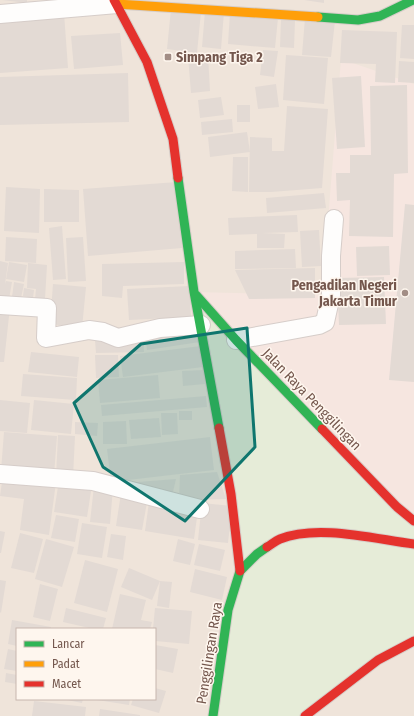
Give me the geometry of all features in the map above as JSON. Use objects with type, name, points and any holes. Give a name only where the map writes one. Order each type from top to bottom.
[{"type":"main road","points":[[116,2],[358,20],[380,16],[412,0]]},
{"type":"main road","points":[[116,2],[147,62],[173,139],[194,292],[231,494],[240,571]]},
{"type":"main road","name":"Jalan Raya Penggilingan","points":[[194,292],[236,340],[397,507],[414,521]]},
{"type":"main road","points":[[240,571],[256,554],[279,539],[300,534],[330,534],[414,544]]},
{"type":"main road","name":"Penggilingan Raya","points":[[213,716],[228,610],[240,571]]},
{"type":"main road","points":[[305,716],[378,660],[414,641]]},
{"type":"street","points":[[0,14],[116,2]]},
{"type":"street","points":[[236,340],[320,325],[325,322],[331,295],[331,256],[334,219]]},
{"type":"street","points":[[0,305],[47,308],[46,338],[89,330],[103,332],[118,338],[160,328],[201,325]]},
{"type":"street","points":[[0,474],[92,480],[200,509]]},
{"type":"highlighted area","points":[[247,328],[255,447],[185,521],[103,467],[74,403],[141,344]]},
{"type":"shaded area","points":[[0,0],[414,0],[414,716],[0,716]]},
{"type":"shaded area","points":[[341,59],[414,84],[414,519],[194,292],[322,295]]},
{"type":"green space","points":[[194,292],[414,521],[414,641],[305,716],[213,716],[240,571]]},
{"type":"building","points":[[2,0],[27,0],[27,3]]},
{"type":"building","points":[[304,0],[324,0],[324,3]]},
{"type":"building","points":[[171,9],[201,12],[197,53],[167,49]]},
{"type":"building","points":[[205,11],[224,12],[221,49],[202,47]]},
{"type":"building","points":[[64,13],[68,68],[0,73],[0,17]]},
{"type":"building","points":[[230,13],[278,18],[275,48],[228,44]]},
{"type":"building","points":[[305,18],[335,21],[331,57],[302,55]]},
{"type":"building","points":[[281,20],[295,20],[294,48],[280,47]]},
{"type":"building","points":[[402,25],[414,25],[414,59],[400,58]]},
{"type":"building","points":[[342,30],[397,32],[395,83],[375,82],[376,64],[340,63]]},
{"type":"building","points":[[120,33],[123,65],[74,69],[71,36]]},
{"type":"building","points":[[263,50],[278,51],[274,77],[260,75]]},
{"type":"building","points":[[208,55],[210,91],[191,93],[188,56]]},
{"type":"building","points":[[286,55],[328,58],[324,104],[283,100]]},
{"type":"building","points":[[399,61],[414,62],[414,83],[398,82]]},
{"type":"building","points":[[128,73],[129,122],[0,125],[0,77]]},
{"type":"building","points":[[361,76],[365,147],[337,149],[332,78]]},
{"type":"building","points":[[276,84],[279,107],[258,109],[255,87]]},
{"type":"building","points":[[407,85],[408,173],[394,174],[393,237],[349,236],[350,200],[337,201],[336,173],[350,173],[350,155],[371,155],[370,86]]},
{"type":"building","points":[[221,97],[224,115],[200,118],[198,100]]},
{"type":"building","points":[[237,105],[250,105],[250,122],[237,122]]},
{"type":"building","points":[[287,106],[328,109],[322,188],[271,192],[249,192],[250,137],[272,138],[272,151],[284,151]]},
{"type":"building","points":[[232,119],[233,132],[202,135],[201,122]]},
{"type":"building","points":[[247,132],[250,152],[210,157],[208,137]]},
{"type":"building","points":[[233,157],[248,157],[248,192],[232,191]]},
{"type":"building","points":[[177,182],[182,248],[88,256],[83,189]]},
{"type":"building","points":[[6,187],[40,189],[39,233],[4,231]]},
{"type":"building","points":[[44,189],[79,190],[79,222],[44,222]]},
{"type":"building","points":[[324,193],[326,208],[267,213],[266,198]]},
{"type":"building","name":"Pengadilan Negeri Jakarta Timur","points":[[405,204],[414,205],[414,382],[389,380]]},
{"type":"building","points":[[297,215],[298,232],[262,233],[285,234],[284,248],[257,248],[257,234],[229,235],[228,218]]},
{"type":"building","points":[[62,226],[66,279],[53,280],[49,228]]},
{"type":"building","points":[[319,230],[321,266],[302,267],[300,231]]},
{"type":"building","points":[[6,237],[37,239],[36,263],[5,261]]},
{"type":"building","points":[[83,237],[86,281],[68,282],[66,238]]},
{"type":"building","points":[[389,246],[390,275],[357,276],[356,247]]},
{"type":"building","points":[[295,249],[296,268],[235,269],[235,251]]},
{"type":"building","points":[[0,261],[8,263],[5,284],[6,281],[12,282],[9,299],[0,297]]},
{"type":"building","points":[[9,262],[27,265],[24,282],[6,279]]},
{"type":"building","points":[[184,262],[184,284],[123,286],[122,298],[102,296],[102,264]]},
{"type":"building","points":[[28,263],[47,265],[45,299],[35,299],[36,289],[27,288]]},
{"type":"building","points":[[315,268],[315,298],[249,299],[235,270]]},
{"type":"building","points":[[384,277],[386,324],[339,325],[337,278]]},
{"type":"building","points":[[14,282],[24,284],[21,298],[12,297]]},
{"type":"building","points":[[53,284],[86,287],[82,328],[50,324]]},
{"type":"building","points":[[189,286],[191,317],[129,320],[127,289]]},
{"type":"building","points":[[24,288],[34,290],[33,298],[23,296]]},
{"type":"building","points":[[0,307],[10,307],[4,362],[0,362]]},
{"type":"building","points":[[197,329],[200,342],[147,350],[145,334]]},
{"type":"building","points":[[143,339],[144,352],[96,353],[95,340]]},
{"type":"building","points":[[201,346],[203,367],[123,377],[120,356]]},
{"type":"building","points":[[31,352],[79,357],[77,377],[28,372]]},
{"type":"building","points":[[95,355],[118,355],[119,377],[96,378]]},
{"type":"building","points":[[204,370],[205,384],[183,386],[182,371]]},
{"type":"building","points":[[23,374],[77,378],[76,400],[21,396]]},
{"type":"building","points":[[158,375],[160,398],[100,403],[98,380]]},
{"type":"building","points":[[206,396],[207,407],[102,416],[101,405]]},
{"type":"building","points":[[0,400],[30,403],[27,433],[0,431]]},
{"type":"building","points":[[34,400],[74,404],[71,434],[31,430]]},
{"type":"building","points":[[179,411],[192,411],[192,420],[179,420]]},
{"type":"building","points":[[161,413],[177,413],[178,434],[162,435]]},
{"type":"building","points":[[159,418],[161,437],[131,439],[129,420]]},
{"type":"building","points":[[126,421],[127,444],[103,444],[103,422]]},
{"type":"building","points":[[75,422],[98,423],[97,436],[75,434]]},
{"type":"building","points":[[4,432],[57,436],[54,475],[1,471]]},
{"type":"building","points":[[58,435],[75,436],[73,477],[56,477]]},
{"type":"building","points":[[210,437],[214,470],[111,482],[107,449]]},
{"type":"building","points":[[217,472],[226,499],[179,500],[180,475]]},
{"type":"building","points":[[3,475],[56,482],[49,535],[20,530],[24,499],[0,496]]},
{"type":"building","points":[[176,479],[172,496],[125,483]]},
{"type":"building","points":[[59,480],[92,485],[87,517],[54,512]]},
{"type":"building","points":[[94,486],[113,488],[110,524],[90,522]]},
{"type":"building","points":[[121,493],[148,497],[142,530],[116,526]]},
{"type":"building","points":[[149,502],[198,510],[194,539],[145,531]]},
{"type":"building","points":[[202,503],[232,506],[228,543],[198,540]]},
{"type":"building","points":[[56,515],[79,519],[75,542],[51,538]]},
{"type":"building","points":[[82,523],[107,527],[102,558],[77,554]]},
{"type":"building","points":[[0,531],[5,532],[1,553],[0,553]]},
{"type":"building","points":[[20,533],[43,539],[34,573],[11,568]]},
{"type":"building","points":[[111,534],[126,536],[123,560],[107,557]]},
{"type":"building","points":[[46,539],[74,547],[62,587],[35,579]]},
{"type":"building","points":[[178,539],[195,544],[190,565],[173,561]]},
{"type":"building","points":[[199,544],[225,550],[220,571],[194,565]]},
{"type":"building","points":[[85,560],[118,569],[107,612],[74,603]]},
{"type":"building","points":[[129,568],[160,581],[152,600],[121,587]]},
{"type":"building","points":[[195,569],[227,577],[222,600],[190,592]]},
{"type":"building","points":[[0,580],[6,581],[1,613],[0,612]]},
{"type":"building","points":[[160,581],[172,582],[169,608],[157,606]]},
{"type":"building","points":[[40,584],[58,589],[50,621],[33,617]]},
{"type":"building","points":[[120,594],[146,600],[141,620],[152,622],[150,628],[112,628]]},
{"type":"building","points":[[66,608],[106,618],[103,628],[90,628],[63,622]]},
{"type":"building","points":[[155,608],[192,611],[189,644],[156,641],[156,628],[153,628]]},
{"type":"building","points":[[12,620],[51,627],[16,628],[16,646],[8,644]]},
{"type":"building","points":[[156,645],[178,649],[173,673],[156,669]]},
{"type":"building","points":[[8,649],[16,651],[16,671],[4,669]]},
{"type":"building","points":[[6,673],[16,675],[16,684],[5,682]]},
{"type":"building","points":[[156,688],[166,691],[159,713],[131,705],[133,700],[156,700]]},
{"type":"building","points":[[67,700],[83,700],[82,703]]},
{"type":"building","points":[[97,700],[130,700],[129,705]]},
{"type":"building","points":[[34,701],[86,707],[85,716],[32,716]]},
{"type":"building","points":[[100,709],[140,715],[140,716],[99,716]]},
{"type":"traffic: fast","points":[[318,17],[358,20],[380,16],[413,0]]},
{"type":"traffic: fast","points":[[178,178],[194,292],[219,428]]},
{"type":"traffic: fast","points":[[196,295],[236,340],[322,429]]},
{"type":"traffic: fast","points":[[213,716],[228,610],[240,571],[257,554],[267,547]]},
{"type":"traffic: slow","points":[[117,4],[318,17]]},
{"type":"traffic: jam","points":[[114,0],[147,62],[173,139],[178,178]]},
{"type":"traffic: jam","points":[[219,428],[231,494],[240,571]]},
{"type":"traffic: jam","points":[[322,429],[397,507],[414,521]]},
{"type":"traffic: jam","points":[[267,547],[280,539],[311,533],[346,534],[414,544]]},
{"type":"traffic: jam","points":[[305,716],[378,660],[414,641]]},
{"type":"place","name":"Simpang Tiga 2","points":[[168,57]]},
{"type":"place","name":"Pengadilan Negeri Jakarta Timur","points":[[405,293]]}]
